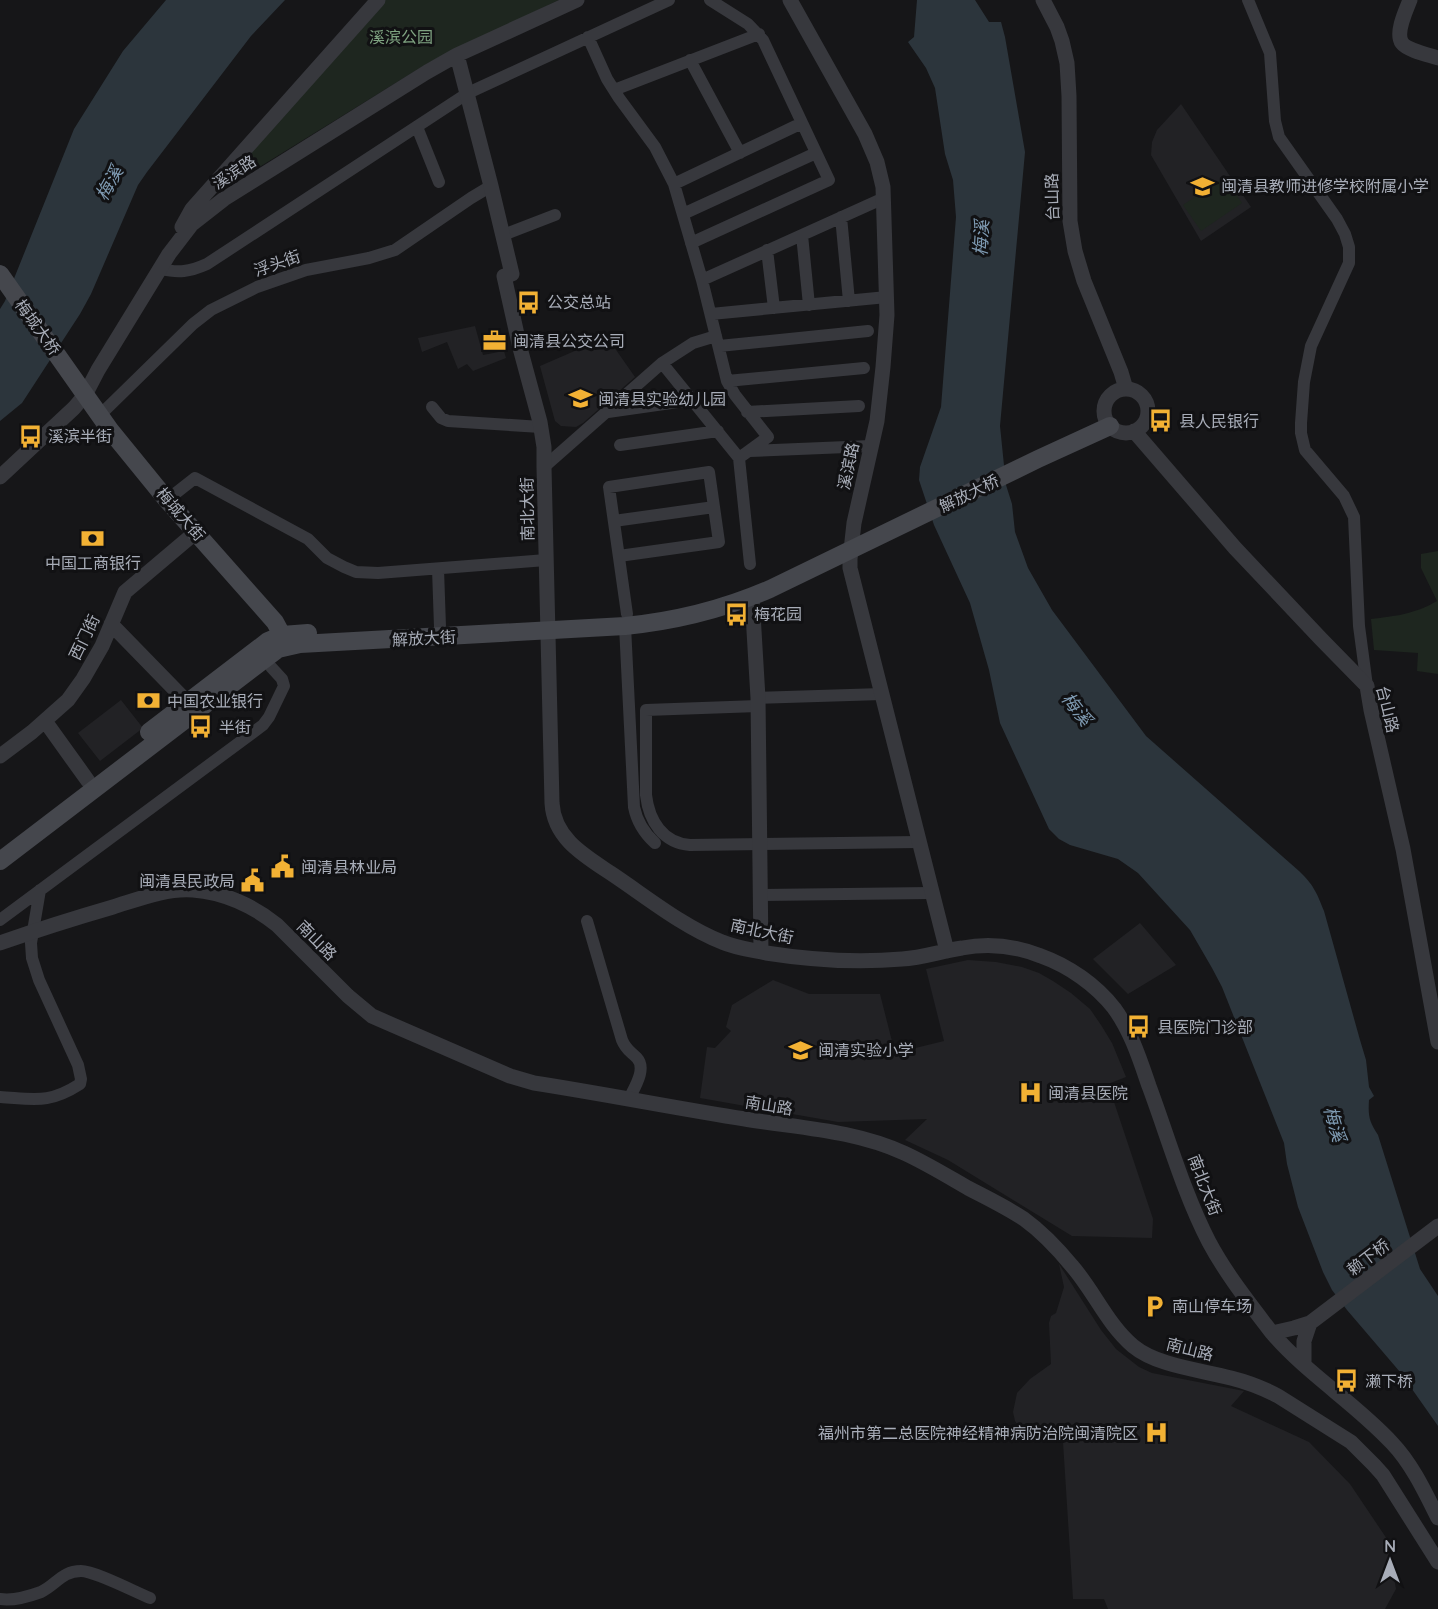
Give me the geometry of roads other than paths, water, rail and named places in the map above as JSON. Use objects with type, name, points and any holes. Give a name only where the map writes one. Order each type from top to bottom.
[{"type":"main road","name":"梅城大桥","points":[[0,274],[81,387]]},
{"type":"main road","name":"梅城大街","points":[[81,387],[99,416],[167,500],[275,622],[283,641]]},
{"type":"main road","name":"解放大桥","points":[[898,523],[1108,423]]},
{"type":"main road","name":"解放大街","points":[[0,847],[88,781],[255,649],[275,637],[300,644],[626,620],[657,622],[697,614],[752,597],[898,523]]},
{"type":"main road","name":"解放大街","points":[[626,620],[727,594],[851,545]]},
{"type":"main road","name":"解放大街","points":[[283,641],[440,627],[547,626]]},
{"type":"main road","name":"解放大街","points":[[0,861],[278,649],[283,641]]},
{"type":"street","points":[[169,254],[192,209],[378,0]]},
{"type":"street","name":"溪滨路","points":[[0,477],[74,408],[81,387],[104,360],[169,254],[192,224],[224,199],[417,78],[457,55],[577,0]]},
{"type":"street","points":[[160,269],[186,272],[207,264],[468,93],[669,0]]},
{"type":"street","points":[[691,243],[829,180],[763,40],[748,24],[710,0]]},
{"type":"street","name":"溪滨路","points":[[790,0],[865,134],[881,175],[884,198],[887,323],[877,421],[851,545],[850,568],[947,951]]},
{"type":"street","name":"台山路","points":[[1043,0],[1057,27],[1067,63],[1070,221],[1073,244],[1081,274],[1126,389]]},
{"type":"street","points":[[1248,0],[1269,53],[1275,121],[1279,137],[1337,219],[1349,247],[1346,269],[1311,346],[1304,382],[1300,423],[1305,450],[1344,496],[1354,517],[1359,626],[1367,686]]},
{"type":"street","points":[[1410,0],[1401,25],[1402,44],[1438,57]]},
{"type":"street","points":[[614,90],[759,34]]},
{"type":"street","points":[[588,37],[614,90],[655,147],[674,184],[702,280],[727,381],[747,412],[768,437],[745,454]]},
{"type":"street","name":"南北大街","points":[[457,55],[512,274],[504,276],[544,447],[553,814],[561,833],[580,851],[655,903],[690,926],[723,942],[761,952],[860,961],[902,959],[969,947],[1009,947],[1032,952],[1055,962],[1088,983],[1105,998],[1121,1019],[1136,1049],[1190,1197],[1209,1242],[1220,1261],[1281,1344],[1394,1444],[1417,1477],[1438,1518]]},
{"type":"street","points":[[690,60],[740,153]]},
{"type":"street","points":[[674,184],[802,123]]},
{"type":"street","points":[[417,127],[439,182]]},
{"type":"street","points":[[683,214],[816,153]]},
{"type":"street","name":"浮头街","points":[[99,416],[211,309],[257,287],[306,270],[369,258],[395,250],[491,186]]},
{"type":"street","points":[[702,280],[884,198]]},
{"type":"street","points":[[503,236],[555,215]]},
{"type":"street","points":[[841,217],[849,301]]},
{"type":"street","points":[[802,235],[809,305]]},
{"type":"street","points":[[767,250],[774,308]]},
{"type":"street","points":[[711,314],[887,297]]},
{"type":"street","points":[[544,467],[662,363],[693,343],[868,331]]},
{"type":"street","points":[[662,363],[718,431],[745,454],[870,446]]},
{"type":"street","points":[[727,381],[864,368]]},
{"type":"street","points":[[1126,389],[1139,394],[1147,406],[1146,419],[1142,425],[1134,431],[1123,432],[1116,430],[1108,423],[1104,414],[1104,406],[1112,394],[1126,389]]},
{"type":"street","points":[[606,412],[693,400]]},
{"type":"street","points":[[747,412],[860,406]]},
{"type":"street","points":[[432,407],[441,418],[448,421],[541,428]]},
{"type":"street","points":[[620,445],[718,431]]},
{"type":"street","name":"台山路","points":[[1134,431],[1235,548],[1367,686],[1403,849],[1438,1042]]},
{"type":"street","points":[[745,454],[750,564]]},
{"type":"street","points":[[619,556],[719,542],[709,472],[609,487],[626,620],[634,807],[642,830],[655,843]]},
{"type":"street","points":[[167,500],[195,477],[301,535],[314,544],[327,558],[356,572],[378,573],[546,560]]},
{"type":"street","points":[[614,521],[714,507]]},
{"type":"street","name":"西门街","points":[[0,756],[45,721],[76,690],[102,646],[125,592],[196,532]]},
{"type":"street","points":[[438,569],[440,627]]},
{"type":"street","points":[[752,597],[758,702],[761,952]]},
{"type":"street","points":[[111,624],[187,702]]},
{"type":"street","points":[[0,920],[263,725],[284,686],[282,679],[271,666]]},
{"type":"street","points":[[882,694],[645,710],[647,806],[653,821],[664,835],[681,844],[918,842]]},
{"type":"street","points":[[45,721],[88,781]]},
{"type":"street","points":[[0,1097],[50,1099],[80,1084],[81,1079],[78,1065],[39,980],[31,950],[40,890]]},
{"type":"street","name":"南山路","points":[[0,943],[168,892],[192,890],[216,894],[245,904],[265,915],[372,1016],[517,1079],[738,1118],[842,1133],[883,1144],[1002,1206],[1034,1227],[1075,1269],[1115,1326],[1133,1346],[1155,1359],[1236,1379],[1265,1389],[1351,1442],[1383,1475],[1438,1562]]},
{"type":"street","points":[[760,895],[931,892]]},
{"type":"street","points":[[587,921],[622,1040],[625,1047],[639,1061],[641,1067],[629,1099]]},
{"type":"street","name":"赖下桥","points":[[1314,1320],[1438,1226]]},
{"type":"street","points":[[1272,1333],[1314,1320]]},
{"type":"street","points":[[1304,1365],[1304,1341],[1314,1320]]},
{"type":"street","points":[[0,1599],[13,1599],[42,1592],[59,1578],[83,1571],[150,1598]]},
{"type":"water","name":"梅溪","points":[[166,0],[285,0],[251,36],[138,185],[91,294],[80,314],[22,403],[0,421],[0,309],[74,129],[123,51]]},
{"type":"water","name":"梅溪","points":[[917,0],[975,0],[989,22],[1001,22],[1005,37],[1025,152],[1000,426],[1006,485],[1012,504],[1015,532],[1028,568],[1052,610],[1146,736],[1299,871],[1317,894],[1324,911],[1366,1060],[1369,1087],[1374,1096],[1369,1100],[1370,1118],[1378,1135],[1420,1269],[1438,1296],[1438,1426],[1400,1372],[1332,1290],[1323,1272],[1298,1207],[1284,1143],[1222,987],[1190,930],[1138,873],[1118,859],[1070,845],[1059,839],[1049,829],[1000,723],[989,670],[970,603],[934,525],[919,480],[920,467],[941,407],[956,217],[953,180],[945,154],[935,88],[926,68],[908,42],[914,37]]},
{"type":"place","name":"闽清县教师进修学校附属小学","points":[[1203,186]]},
{"type":"place","name":"公交总站","points":[[529,302]]},
{"type":"place","name":"闽清县公交公司","points":[[495,341]]},
{"type":"place","name":"闽清县实验幼儿园","points":[[580,399]]},
{"type":"place","name":"县人民银行","points":[[1161,421]]},
{"type":"place","name":"溪滨半街","points":[[30,436]]},
{"type":"place","name":"中国工商银行","points":[[93,538]]},
{"type":"place","name":"梅花园","points":[[736,614]]},
{"type":"place","name":"中国农业银行","points":[[149,701]]},
{"type":"place","name":"半街","points":[[201,727]]},
{"type":"place","name":"闽清县林业局","points":[[283,867]]},
{"type":"place","name":"闽清县民政局","points":[[253,881]]},
{"type":"place","name":"县医院门诊部","points":[[1139,1027]]},
{"type":"place","name":"闽清实验小学","points":[[800,1050]]},
{"type":"place","name":"闽清县医院","points":[[1030,1093]]},
{"type":"place","name":"南山停车场","points":[[1154,1306]]},
{"type":"place","name":"濑下桥","points":[[1347,1381]]},
{"type":"place","name":"福州市第二总医院神经精神病防治院闽清院区","points":[[1156,1433]]},
{"type":"park label","name":"溪滨公园","points":[[401,37]]}]
